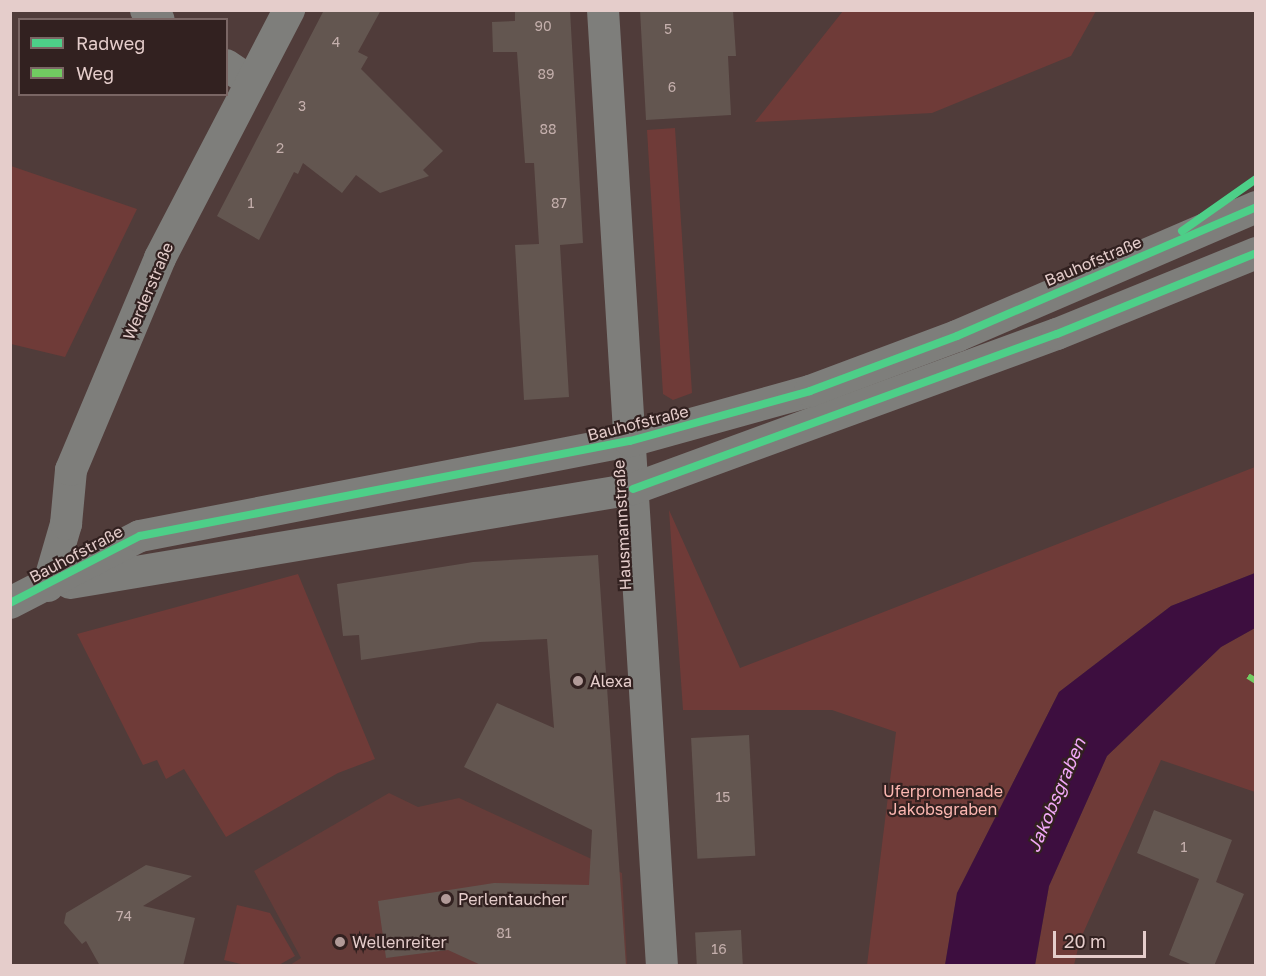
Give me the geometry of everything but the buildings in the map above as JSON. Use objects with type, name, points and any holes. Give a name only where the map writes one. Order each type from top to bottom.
[{"type":"street","name":"Werderstraße","points":[[48,586],[66,524],[71,470],[239,74],[289,10]]},
{"type":"street","name":"Hausmannstraße","points":[[603,10],[662,966]]},
{"type":"street","name":"Bauhofstraße","points":[[10,603],[48,586],[140,536],[630,441],[820,387],[957,336],[1256,207]]},
{"type":"street","name":"Bauhofstraße","points":[[48,586],[633,489],[1057,334],[1256,253]]},
{"type":"shaded area","name":"Perlentaucher","points":[[389,793],[418,807],[459,798],[622,873],[627,965],[290,965],[301,958],[254,871]]},
{"type":"green space","points":[[843,11],[1096,11],[1071,56],[932,113],[755,122]]},
{"type":"green space","points":[[675,128],[692,393],[673,400],[663,394],[647,130]]},
{"type":"green space","points":[[11,166],[137,209],[65,357],[11,344]]},
{"type":"green space","name":"Uferpromenade Jakobsgraben","points":[[1255,467],[1255,573],[1171,606],[1059,692],[957,893],[945,965],[867,965],[896,732],[832,710],[683,710],[669,510],[740,668]]},
{"type":"green space","points":[[298,574],[375,759],[338,773],[226,837],[184,769],[166,779],[157,760],[143,765],[77,634]]},
{"type":"green space","points":[[1255,628],[1255,792],[1161,760],[1080,940],[1074,965],[1035,966],[1049,886],[1107,756],[1221,647]]},
{"type":"green space","points":[[237,905],[270,913],[295,956],[277,966],[245,965],[224,960]]},
{"type":"water","name":"Jakobsgraben","points":[[1255,573],[1255,628],[1221,647],[1107,756],[1049,886],[1035,965],[945,965],[957,893],[1059,692],[1171,606]]},
{"type":"marked path","points":[[1248,676],[1256,681]]},
{"type":"cycle path","points":[[1182,231],[1256,179]]},
{"type":"cycle path","points":[[10,603],[140,536],[630,441],[810,391],[957,336],[1256,207]]},
{"type":"cycle path","points":[[633,489],[1057,334],[1256,253]]},
{"type":"place","name":"Alexa","points":[[578,681]]},
{"type":"place","name":"Perlentaucher","points":[[446,899]]},
{"type":"place","name":"Wellenreiter","points":[[340,942]]}]
